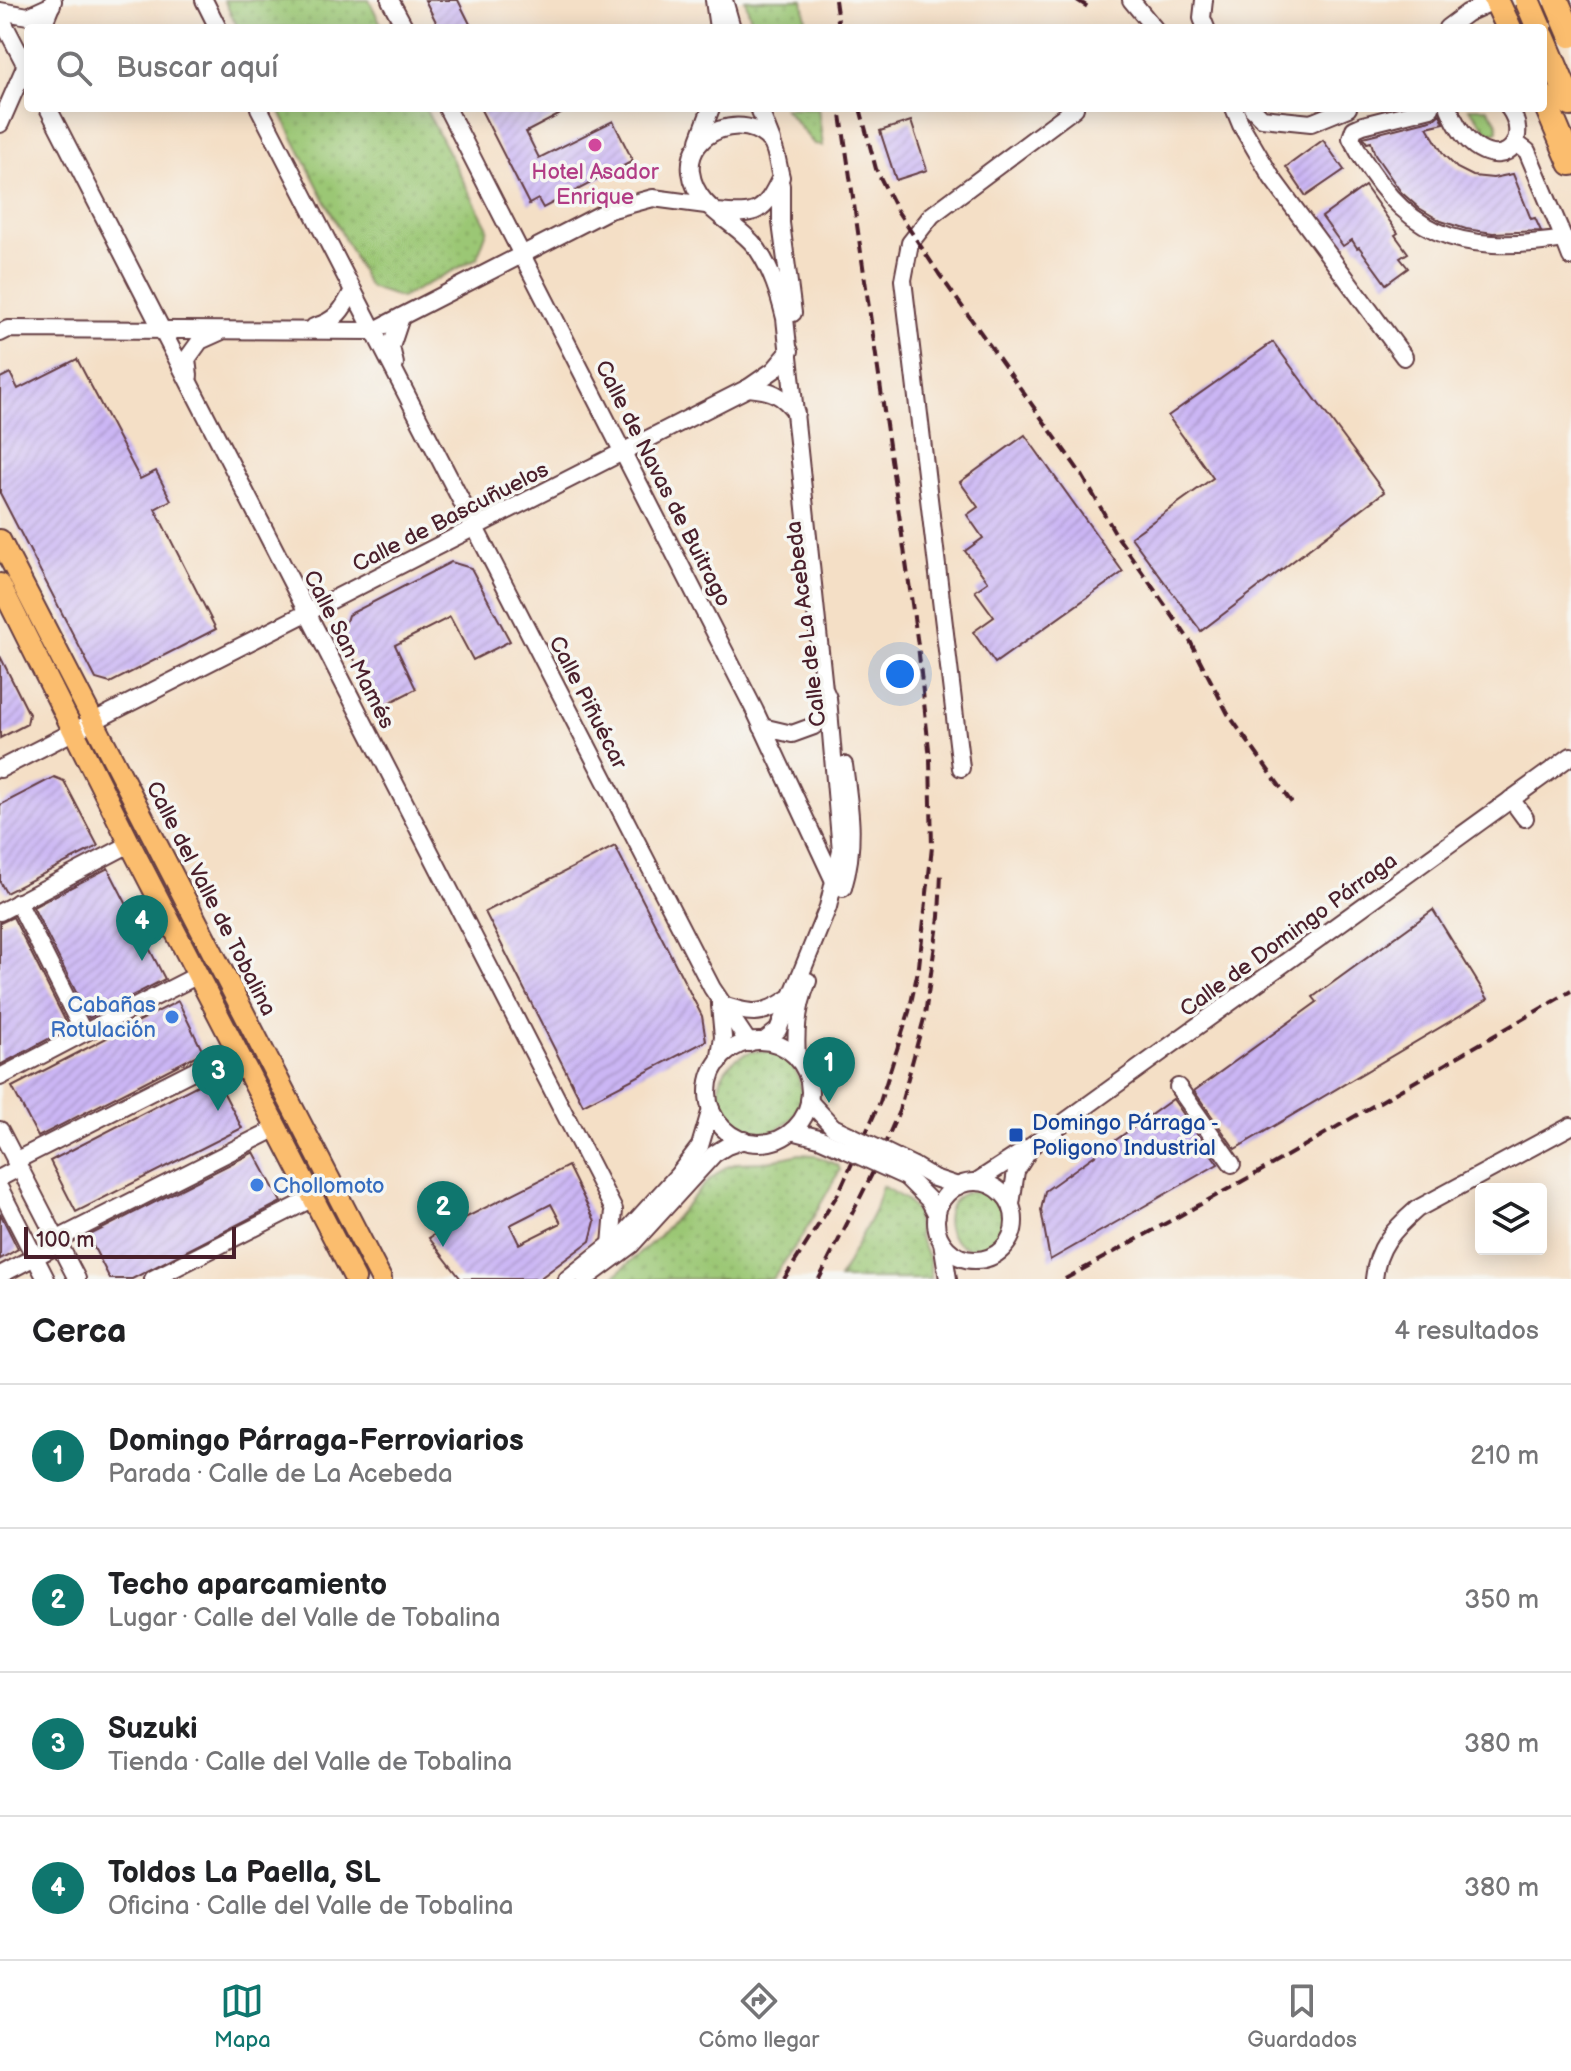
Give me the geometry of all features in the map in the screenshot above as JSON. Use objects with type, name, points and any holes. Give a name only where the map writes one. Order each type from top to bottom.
[{"type":"highway","points":[[1496,0],[1507,24]]},
{"type":"highway","points":[[1527,0],[1537,24]]},
{"type":"highway","points":[[1556,0],[1571,35]]},
{"type":"highway","points":[[1547,47],[1571,104]]},
{"type":"highway","points":[[1547,106],[1571,163]]},
{"type":"main road","name":"Calle del Valle de Tobalina","points":[[0,540],[381,1279]]},
{"type":"main road","points":[[0,584],[130,844],[355,1279]]},
{"type":"street","points":[[204,0],[216,24]]},
{"type":"street","points":[[390,0],[403,24]]},
{"type":"street","points":[[714,0],[717,24]]},
{"type":"street","points":[[724,0],[731,24]]},
{"type":"street","points":[[1131,0],[1151,24]]},
{"type":"street","points":[[1204,0],[1204,24]]},
{"type":"street","points":[[1452,24],[1467,13],[1496,0]]},
{"type":"street","points":[[0,14],[28,16],[53,3]]},
{"type":"street","points":[[44,24],[53,3]]},
{"type":"street","points":[[0,14],[24,59]]},
{"type":"street","points":[[0,124],[24,72]]},
{"type":"street","name":"Calle San Mamés","points":[[50,112],[614,1210]]},
{"type":"street","name":"Calle Piñuécar","points":[[261,112],[720,1004],[757,1042]]},
{"type":"street","name":"Calle de Navas de Buitrago","points":[[449,112],[762,727],[835,882]]},
{"type":"street","points":[[710,112],[690,167],[694,188],[712,208]]},
{"type":"street","points":[[0,333],[8,329],[373,331],[609,210],[653,198],[745,215],[769,202],[781,177],[760,112]]},
{"type":"street","points":[[961,768],[903,280],[910,243],[932,215],[1070,112]]},
{"type":"street","points":[[1236,112],[1272,178],[1404,357]]},
{"type":"street","points":[[1256,112],[1262,118],[1311,123],[1338,112]]},
{"type":"street","points":[[1415,112],[1363,125],[1354,129],[1351,138],[1370,174],[1402,211],[1452,239],[1492,245],[1564,239]]},
{"type":"street","points":[[1451,112],[1463,134],[1478,148],[1499,152],[1509,150],[1516,143],[1519,131],[1511,112]]},
{"type":"street","points":[[697,147],[713,132],[734,125],[755,129],[772,143]]},
{"type":"street","points":[[1516,143],[1527,151],[1571,257]]},
{"type":"street","name":"Calle de La Acebeda","points":[[781,177],[781,223],[850,811],[851,860],[836,910],[800,1000],[795,1033],[797,1057]]},
{"type":"street","name":"Calle de La Acebeda","points":[[712,208],[756,247],[777,284],[790,351],[809,564],[824,689],[828,698],[841,851],[828,907],[788,999],[778,1030],[757,1042]]},
{"type":"street","points":[[305,330],[329,323],[341,312],[353,290]]},
{"type":"street","name":"Calle Piñuécar","points":[[398,377],[391,347],[401,317]]},
{"type":"street","points":[[189,381],[187,359],[200,341],[225,330]]},
{"type":"street","name":"Calle de Bascuñuelos","points":[[0,769],[748,388],[774,370],[790,351]]},
{"type":"street","points":[[748,388],[771,390],[786,400],[796,413]]},
{"type":"street","points":[[762,727],[792,734],[814,726],[828,698]]},
{"type":"street","name":"Calle de Domingo Párraga","points":[[976,1182],[1030,1147],[1571,756]]},
{"type":"street","points":[[1511,799],[1525,818]]},
{"type":"street","points":[[0,912],[130,844]]},
{"type":"street","points":[[18,902],[84,1033]]},
{"type":"street","points":[[0,1077],[198,975]]},
{"type":"street","points":[[567,1279],[611,1245],[641,1216],[700,1146],[711,1109],[709,1084],[719,1062],[723,1037],[720,1004],[743,1012],[758,1013],[773,1009],[788,999]]},
{"type":"street","points":[[585,1279],[631,1245],[714,1154],[744,1140],[769,1142],[792,1131],[800,1123],[809,1101],[808,1078],[797,1057],[782,1047],[757,1042],[732,1049],[719,1062]]},
{"type":"street","points":[[0,1178],[17,1165],[236,1049]]},
{"type":"street","points":[[1178,1087],[1232,1164]]},
{"type":"street","points":[[809,1101],[847,1142]]},
{"type":"street","points":[[711,1109],[724,1129],[744,1140]]},
{"type":"street","points":[[1374,1279],[1376,1258],[1396,1228],[1417,1209],[1571,1126]]},
{"type":"street","points":[[0,1275],[277,1128]]},
{"type":"street","points":[[0,1130],[77,1279]]},
{"type":"street","points":[[792,1131],[847,1142],[910,1172],[958,1186]]},
{"type":"street","points":[[942,1241],[961,1257],[986,1258],[998,1252],[1013,1230],[1011,1204],[1016,1171],[1030,1147]]},
{"type":"street","points":[[910,1172],[937,1215]]},
{"type":"street","points":[[948,1279],[937,1228],[937,1215],[944,1198],[958,1186],[976,1182],[997,1188],[1011,1204]]},
{"type":"street","points":[[0,1189],[46,1279]]},
{"type":"street","points":[[153,1279],[313,1198]]},
{"type":"street","points":[[611,1245],[614,1210],[641,1216]]},
{"type":"street","points":[[959,1279],[973,1259]]},
{"type":"green space","points":[[224,0],[369,0],[381,24],[236,24]]},
{"type":"green space","points":[[745,0],[803,0],[806,24],[753,24]]},
{"type":"green space","points":[[280,112],[427,112],[488,228],[477,258],[401,298],[369,287]]},
{"type":"green space","points":[[787,112],[819,112],[823,146],[814,144]]},
{"type":"green space","points":[[1472,112],[1490,112],[1497,121],[1498,131],[1490,134]]},
{"type":"green space","points":[[760,1051],[776,1054],[789,1063],[798,1076],[801,1092],[798,1108],[789,1121],[776,1130],[760,1133],[744,1130],[731,1121],[722,1108],[719,1092],[722,1076],[731,1063],[744,1054]]},
{"type":"green space","points":[[800,1154],[814,1155],[838,1165],[840,1170],[803,1235],[772,1279],[611,1279],[658,1237],[704,1185],[724,1168],[737,1163],[763,1162]]},
{"type":"green space","points":[[882,1186],[906,1200],[916,1212],[919,1237],[930,1262],[931,1279],[839,1279],[874,1212]]},
{"type":"green space","points":[[976,1191],[996,1200],[1005,1220],[996,1240],[976,1249],[956,1240],[947,1220],[956,1200]]},
{"type":"building","points":[[425,0],[458,0],[470,24],[437,24]]},
{"type":"building","name":"Hotel Asador Enrique","points":[[482,112],[564,112],[526,132],[539,158],[613,121],[633,161],[543,208],[538,199],[529,204]]},
{"type":"building","points":[[1440,114],[1444,123],[1427,127],[1444,155],[1457,168],[1473,176],[1493,178],[1513,174],[1531,219],[1535,218],[1541,231],[1493,233],[1466,229],[1441,221],[1401,192],[1375,155],[1371,142],[1367,143],[1363,137],[1434,119]]},
{"type":"building","points":[[911,121],[927,170],[896,180],[880,131]]},
{"type":"building","points":[[1323,140],[1344,170],[1306,196],[1286,167]]},
{"type":"building","points":[[1365,186],[1408,253],[1400,258],[1408,268],[1386,284],[1359,247],[1352,240],[1343,246],[1322,217]]},
{"type":"building","points":[[1273,342],[1384,492],[1201,631],[1131,537],[1213,478],[1168,416]]},
{"type":"building","points":[[77,359],[140,479],[156,471],[171,500],[155,509],[216,629],[110,683],[96,679],[0,493],[0,378],[10,373],[18,389]]},
{"type":"building","points":[[1025,435],[1123,572],[995,663],[973,632],[994,617],[975,591],[988,582],[965,551],[983,538],[967,515],[978,507],[960,482]]},
{"type":"building","points":[[451,562],[471,568],[510,641],[473,660],[450,617],[395,645],[416,689],[379,708],[342,635],[348,615]]},
{"type":"building","points":[[0,656],[29,714],[27,724],[0,738]]},
{"type":"building","points":[[54,777],[64,781],[98,846],[6,893],[0,882],[0,805]]},
{"type":"building","points":[[615,846],[702,1016],[706,1041],[583,1105],[485,912]]},
{"type":"building","points":[[108,868],[165,979],[89,1018],[33,907]]},
{"type":"building","points":[[1433,910],[1488,999],[1235,1149],[1194,1091],[1317,1002],[1313,997]]},
{"type":"building","points":[[13,917],[69,1028],[0,1065],[0,923]]},
{"type":"building","points":[[178,1001],[203,1052],[38,1137],[12,1087]]},
{"type":"building","points":[[215,1076],[242,1128],[76,1212],[50,1161]]},
{"type":"building","points":[[1173,1099],[1218,1164],[1050,1260],[1041,1210],[1045,1191]]},
{"type":"building","points":[[254,1152],[281,1202],[132,1279],[110,1279],[88,1236]]},
{"type":"building","points":[[568,1166],[595,1221],[590,1241],[539,1279],[461,1279],[429,1238]],"holes":[[[551,1204],[561,1223],[519,1244],[510,1225]]]},
{"type":"building","points":[[0,1213],[18,1249],[0,1259]]},
{"type":"tunnel","points":[[1526,24],[1571,3]]},
{"type":"railway","points":[[835,0],[838,24]]},
{"type":"railway","points":[[1077,0],[1088,7]]},
{"type":"railway","points":[[784,1279],[838,1194],[880,1102],[909,1012],[919,966],[932,847],[930,759],[918,645],[841,112]]},
{"type":"railway","points":[[861,112],[876,169],[896,209],[1082,475],[1117,536],[1190,641],[1228,714],[1294,806]]},
{"type":"railway","points":[[819,1279],[872,1174],[899,1111],[925,1015],[939,917],[941,874]]},
{"type":"railway","points":[[1065,1279],[1259,1172],[1571,991]]},
{"type":"place","name":"Hotel Asador Enrique","points":[[595,145]]},
{"type":"place","name":"Toldos La Paella, SL","points":[[142,961]]},
{"type":"place","name":"Cabañas Rotulación","points":[[172,1017]]},
{"type":"place","name":"Domingo Párraga-Ferroviarios","points":[[829,1103]]},
{"type":"place","name":"Suzuki","points":[[218,1111]]},
{"type":"place","name":"Domingo Párraga - Poligono Industrial","points":[[1016,1135]]},
{"type":"place","name":"Chollomoto","points":[[257,1185]]},
{"type":"place","name":"Techo aparcamiento","points":[[443,1247]]}]
